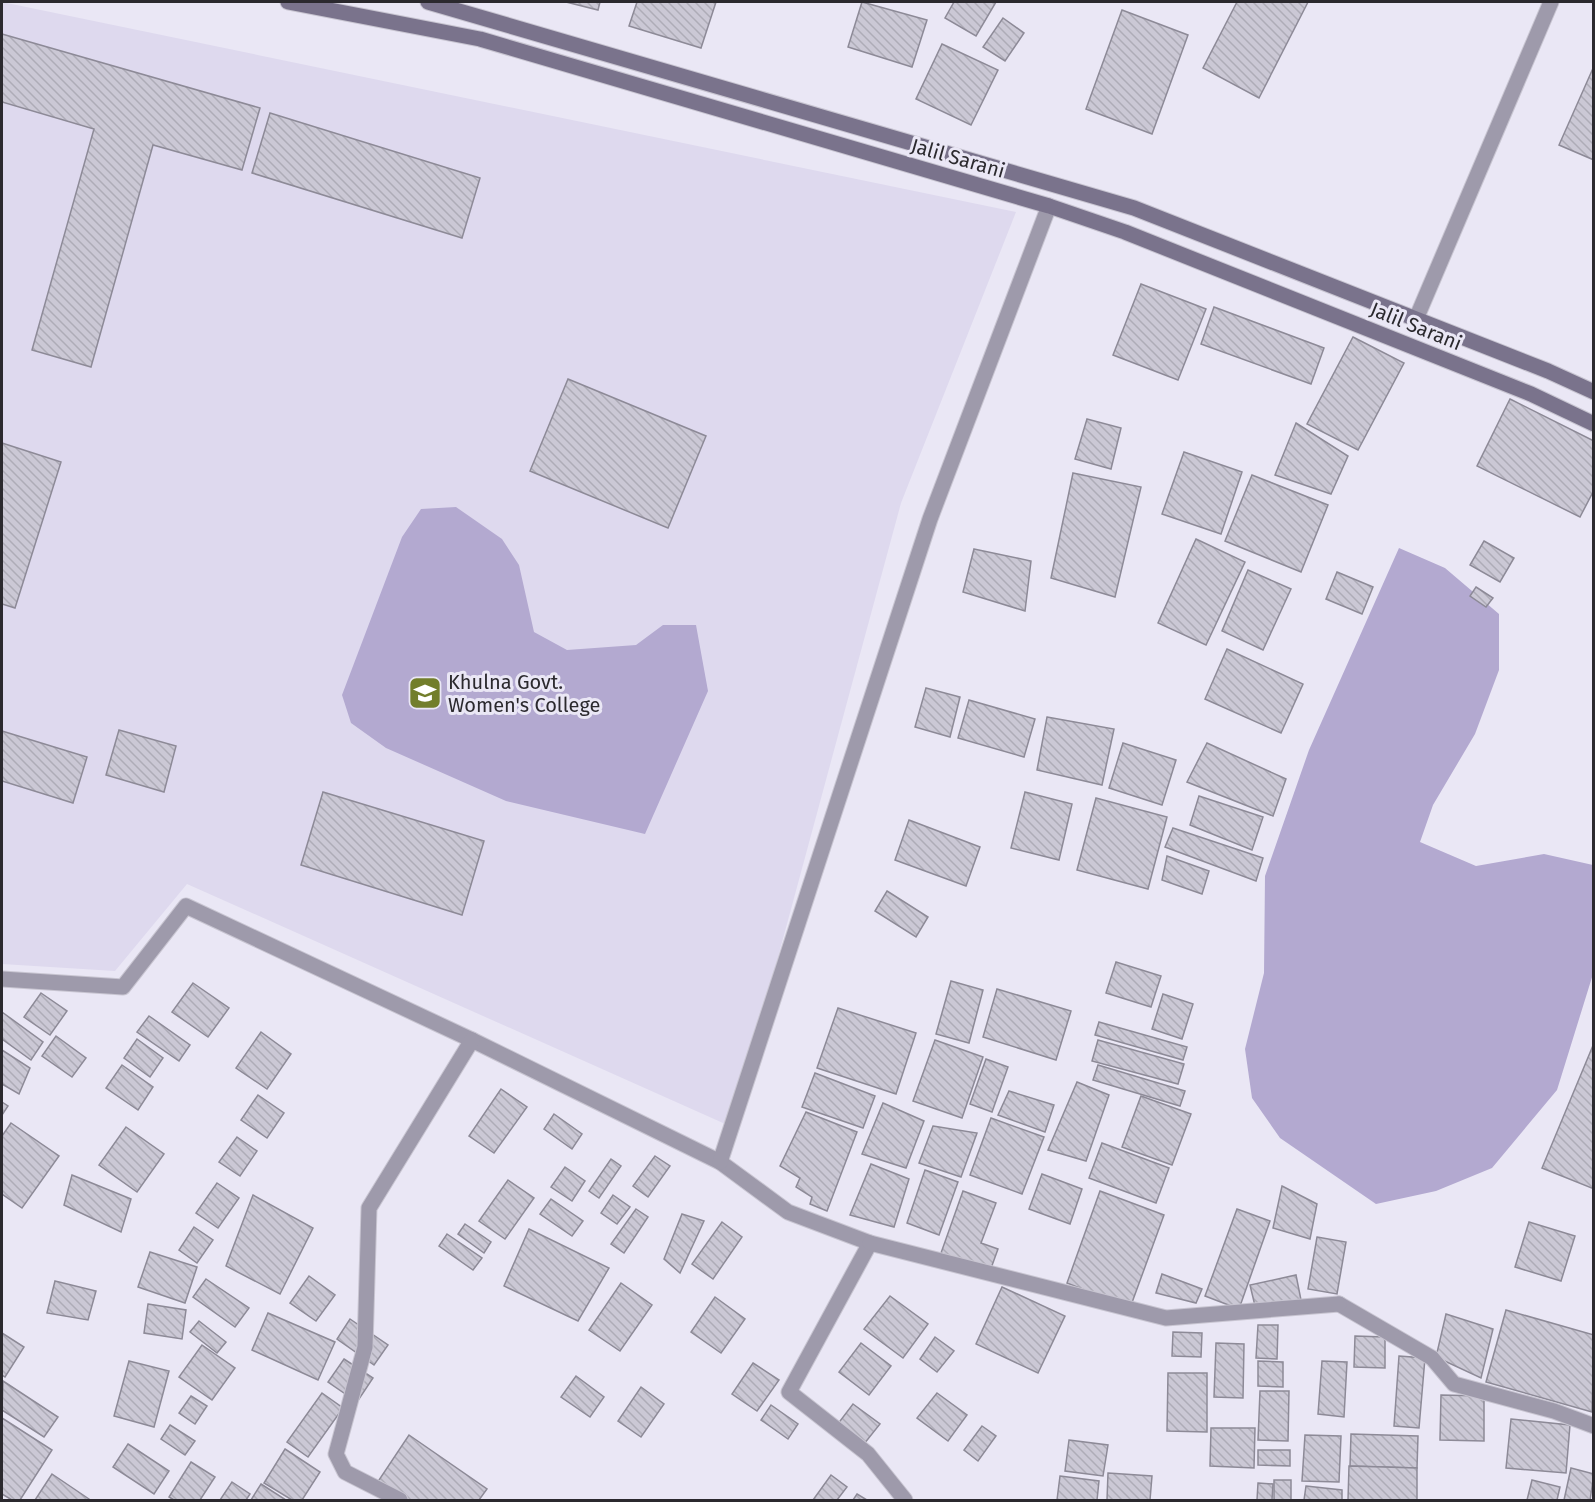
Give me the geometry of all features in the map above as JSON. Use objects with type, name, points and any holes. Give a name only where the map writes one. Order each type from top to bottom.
[{"type":"main road","name":"Jalil Sarani","points":[[288,2],[480,39],[1049,206],[1125,231],[1531,394],[1593,424]]},
{"type":"main road","name":"Jalil Sarani","points":[[428,2],[1134,208],[1548,371],[1593,392]]},
{"type":"street","points":[[1416,319],[1551,2]]},
{"type":"street","points":[[720,1162],[930,519],[1049,206]]},
{"type":"street","points":[[2,979],[123,987],[186,906],[472,1040],[720,1162],[788,1212],[870,1243],[1166,1318],[1339,1304],[1432,1358],[1454,1384],[1554,1411],[1593,1426]]},
{"type":"street","points":[[400,1500],[345,1472],[336,1454],[365,1347],[369,1208],[472,1040]]},
{"type":"street","points":[[870,1243],[789,1392],[868,1454],[905,1500]]},
{"type":"shaded area","name":"Khulna Govt. Women's College","points":[[2,2],[1016,212],[901,503],[732,1127],[187,884],[115,971],[2,964]]},
{"type":"shaded area","points":[[456,507],[502,539],[519,565],[534,632],[567,650],[636,645],[663,625],[696,625],[708,691],[645,834],[506,801],[386,748],[351,723],[342,695],[402,537],[421,509]]},
{"type":"shaded area","points":[[1399,548],[1445,568],[1499,614],[1499,670],[1475,734],[1433,805],[1420,842],[1476,866],[1544,854],[1593,865],[1593,974],[1557,1090],[1492,1168],[1436,1191],[1376,1204],[1280,1138],[1252,1098],[1245,1049],[1264,973],[1265,876],[1309,750]]},
{"type":"building","points":[[566,2],[600,2],[598,10]]},
{"type":"building","points":[[637,2],[716,2],[701,48],[629,26]]},
{"type":"building","points":[[862,2],[927,20],[912,67],[848,47]]},
{"type":"building","points":[[954,2],[996,2],[976,36],[945,18]]},
{"type":"building","points":[[1237,2],[1308,2],[1259,98],[1203,68]]},
{"type":"building","points":[[1122,10],[1188,35],[1152,134],[1086,109]]},
{"type":"building","points":[[1003,18],[1024,33],[1005,61],[983,47]]},
{"type":"building","points":[[2,34],[260,108],[242,170],[153,145],[91,367],[32,350],[94,129],[2,102]]},
{"type":"building","points":[[942,44],[998,70],[971,125],[916,99]]},
{"type":"building","points":[[1594,66],[1594,160],[1559,145]]},
{"type":"building","points":[[270,113],[480,178],[462,238],[252,173]]},
{"type":"building","points":[[1141,284],[1206,309],[1178,380],[1113,355]]},
{"type":"building","points":[[1214,307],[1324,348],[1311,384],[1201,344]]},
{"type":"building","points":[[1353,337],[1404,363],[1358,450],[1307,424]]},
{"type":"building","points":[[568,379],[706,436],[668,528],[530,471]]},
{"type":"building","points":[[1510,399],[1594,441],[1594,490],[1580,517],[1477,466]]},
{"type":"building","points":[[1087,419],[1121,428],[1111,469],[1075,459]]},
{"type":"building","points":[[1296,423],[1348,456],[1331,494],[1275,475]]},
{"type":"building","points":[[2,443],[61,462],[15,608],[2,604]]},
{"type":"building","points":[[1184,452],[1242,472],[1221,534],[1162,514]]},
{"type":"building","points":[[1073,473],[1141,487],[1115,597],[1051,578]]},
{"type":"building","points":[[1252,475],[1328,505],[1301,572],[1225,541]]},
{"type":"building","points":[[1196,539],[1245,562],[1206,645],[1158,623]]},
{"type":"building","points":[[1484,541],[1514,558],[1500,582],[1470,565]]},
{"type":"building","points":[[974,549],[1031,561],[1025,611],[963,592]]},
{"type":"building","points":[[1248,570],[1291,589],[1263,650],[1222,631]]},
{"type":"building","points":[[1337,572],[1373,587],[1362,614],[1326,599]]},
{"type":"building","points":[[1476,587],[1493,598],[1486,607],[1470,596]]},
{"type":"building","points":[[1227,649],[1303,684],[1281,733],[1205,699]]},
{"type":"building","points":[[926,688],[960,697],[950,737],[915,727]]},
{"type":"building","points":[[969,700],[1035,719],[1024,757],[958,738]]},
{"type":"building","points":[[1047,717],[1114,729],[1102,785],[1037,770]]},
{"type":"building","points":[[119,730],[176,746],[164,792],[106,775]]},
{"type":"building","points":[[2,731],[87,757],[73,803],[2,781]]},
{"type":"building","points":[[1123,743],[1176,760],[1162,805],[1109,788]]},
{"type":"building","points":[[1207,743],[1286,779],[1273,816],[1187,782]]},
{"type":"building","points":[[323,792],[484,841],[462,915],[301,865]]},
{"type":"building","points":[[1025,792],[1072,804],[1059,860],[1011,848]]},
{"type":"building","points":[[1199,796],[1263,817],[1252,850],[1190,825]]},
{"type":"building","points":[[1096,798],[1167,817],[1148,889],[1077,870]]},
{"type":"building","points":[[909,820],[980,847],[966,886],[895,860]]},
{"type":"building","points":[[1173,828],[1263,858],[1256,881],[1165,847]]},
{"type":"building","points":[[1167,856],[1209,871],[1202,894],[1162,880]]},
{"type":"building","points":[[887,891],[928,917],[916,937],[875,911]]},
{"type":"building","points":[[1116,962],[1161,976],[1151,1007],[1106,993]]},
{"type":"building","points":[[951,981],[983,990],[969,1043],[936,1034]]},
{"type":"building","points":[[193,983],[229,1008],[208,1037],[172,1012]]},
{"type":"building","points":[[997,989],[1071,1011],[1056,1060],[983,1037]]},
{"type":"building","points":[[41,993],[67,1011],[50,1035],[24,1017]]},
{"type":"building","points":[[1163,994],[1193,1004],[1182,1039],[1152,1029]]},
{"type":"building","points":[[838,1008],[916,1033],[896,1094],[817,1068]]},
{"type":"building","points":[[2,1012],[43,1042],[31,1060],[2,1039]]},
{"type":"building","points":[[149,1016],[190,1045],[179,1061],[137,1032]]},
{"type":"building","points":[[1099,1022],[1187,1047],[1183,1060],[1095,1035]]},
{"type":"building","points":[[261,1032],[291,1054],[267,1089],[236,1068]]},
{"type":"building","points":[[56,1036],[86,1058],[72,1077],[42,1056]]},
{"type":"building","points":[[137,1039],[163,1058],[150,1077],[124,1058]]},
{"type":"building","points":[[935,1040],[983,1057],[962,1118],[913,1101]]},
{"type":"building","points":[[1098,1040],[1184,1064],[1178,1084],[1092,1061]]},
{"type":"building","points":[[1594,1043],[1594,1189],[1542,1168]]},
{"type":"building","points":[[2,1050],[30,1068],[19,1094],[2,1084]]},
{"type":"building","points":[[986,1059],[1008,1067],[992,1112],[970,1104]]},
{"type":"building","points":[[122,1065],[153,1087],[138,1110],[106,1088]]},
{"type":"building","points":[[1098,1065],[1185,1091],[1180,1106],[1093,1080]]},
{"type":"building","points":[[815,1073],[875,1096],[863,1128],[802,1107]]},
{"type":"building","points":[[1077,1082],[1109,1095],[1086,1161],[1048,1150]]},
{"type":"building","points":[[501,1089],[527,1107],[494,1153],[469,1136]]},
{"type":"building","points":[[1009,1091],[1054,1105],[1045,1132],[998,1115]]},
{"type":"building","points":[[258,1095],[284,1113],[267,1138],[241,1120]]},
{"type":"building","points":[[1141,1096],[1191,1114],[1172,1165],[1122,1147]]},
{"type":"building","points":[[2,1102],[8,1106],[2,1115]]},
{"type":"building","points":[[883,1103],[924,1121],[906,1168],[862,1154]]},
{"type":"building","points":[[806,1112],[857,1132],[827,1211],[810,1204],[812,1197],[796,1187],[800,1178],[780,1166]]},
{"type":"building","points":[[554,1114],[582,1134],[572,1149],[544,1129]]},
{"type":"building","points":[[991,1118],[1044,1137],[1022,1194],[970,1175]]},
{"type":"building","points":[[11,1123],[59,1156],[22,1208],[2,1194],[2,1136]]},
{"type":"building","points":[[933,1126],[977,1133],[961,1177],[919,1163]]},
{"type":"building","points":[[126,1127],[164,1154],[137,1192],[99,1165]]},
{"type":"building","points":[[237,1137],[257,1151],[240,1176],[219,1162]]},
{"type":"building","points":[[1102,1143],[1169,1168],[1156,1203],[1089,1178]]},
{"type":"building","points":[[655,1156],[670,1166],[648,1197],[633,1186]]},
{"type":"building","points":[[611,1159],[621,1166],[599,1198],[589,1191]]},
{"type":"building","points":[[871,1164],[909,1179],[894,1227],[850,1215]]},
{"type":"building","points":[[565,1167],[585,1181],[572,1201],[551,1187]]},
{"type":"building","points":[[925,1170],[958,1182],[939,1235],[907,1223]]},
{"type":"building","points":[[1042,1174],[1082,1189],[1070,1224],[1029,1209]]},
{"type":"building","points":[[72,1175],[131,1199],[121,1232],[64,1205]]},
{"type":"building","points":[[508,1180],[534,1198],[505,1239],[479,1221]]},
{"type":"building","points":[[217,1183],[239,1198],[218,1228],[196,1213]]},
{"type":"building","points":[[1282,1186],[1317,1204],[1310,1239],[1273,1228]]},
{"type":"building","points":[[963,1191],[996,1203],[981,1243],[998,1249],[990,1271],[941,1253]]},
{"type":"building","points":[[1100,1191],[1164,1215],[1130,1308],[1067,1283]]},
{"type":"building","points":[[253,1195],[313,1228],[280,1294],[226,1266]]},
{"type":"building","points":[[613,1195],[630,1207],[617,1224],[601,1213]]},
{"type":"building","points":[[551,1199],[583,1221],[572,1236],[540,1214]]},
{"type":"building","points":[[636,1209],[648,1217],[624,1253],[611,1244]]},
{"type":"building","points":[[1237,1209],[1270,1221],[1239,1309],[1205,1296]]},
{"type":"building","points":[[682,1214],[704,1221],[680,1273],[664,1259]]},
{"type":"building","points":[[722,1222],[742,1237],[713,1279],[692,1264]]},
{"type":"building","points":[[1529,1222],[1575,1236],[1561,1281],[1515,1267]]},
{"type":"building","points":[[465,1224],[491,1242],[484,1253],[458,1234]]},
{"type":"building","points":[[194,1227],[213,1240],[197,1263],[179,1250]]},
{"type":"building","points":[[529,1229],[609,1268],[578,1321],[504,1286]]},
{"type":"building","points":[[447,1234],[482,1258],[473,1270],[439,1246]]},
{"type":"building","points":[[1317,1237],[1346,1242],[1337,1294],[1308,1289]]},
{"type":"building","points":[[150,1252],[197,1267],[185,1303],[138,1287]]},
{"type":"building","points":[[1162,1274],[1202,1289],[1196,1303],[1156,1293]]},
{"type":"building","points":[[1296,1275],[1301,1300],[1256,1310],[1250,1285]]},
{"type":"building","points":[[309,1276],[335,1295],[316,1321],[290,1303]]},
{"type":"building","points":[[206,1279],[249,1308],[235,1327],[193,1297]]},
{"type":"building","points":[[55,1281],[96,1291],[88,1320],[47,1313]]},
{"type":"building","points":[[621,1283],[652,1305],[620,1351],[589,1330]]},
{"type":"building","points":[[1002,1287],[1065,1316],[1038,1373],[976,1344]]},
{"type":"building","points":[[890,1296],[928,1324],[903,1358],[864,1329]]},
{"type":"building","points":[[715,1297],[745,1319],[721,1353],[691,1332]]},
{"type":"building","points":[[148,1304],[186,1310],[182,1339],[144,1333]]},
{"type":"building","points":[[1506,1310],[1594,1335],[1592,1412],[1486,1382]]},
{"type":"building","points":[[268,1313],[335,1342],[318,1380],[252,1350]]},
{"type":"building","points":[[1446,1314],[1493,1329],[1481,1378],[1436,1357]]},
{"type":"building","points":[[350,1319],[388,1345],[374,1365],[337,1339]]},
{"type":"building","points":[[199,1321],[226,1342],[217,1353],[190,1332]]},
{"type":"building","points":[[1258,1325],[1278,1325],[1277,1359],[1256,1358]]},
{"type":"building","points":[[1173,1332],[1202,1333],[1201,1357],[1172,1356]]},
{"type":"building","points":[[2,1333],[24,1347],[5,1377],[2,1375]]},
{"type":"building","points":[[1355,1336],[1385,1337],[1385,1368],[1354,1367]]},
{"type":"building","points":[[935,1337],[954,1351],[937,1372],[920,1359]]},
{"type":"building","points":[[861,1343],[891,1366],[869,1395],[839,1372]]},
{"type":"building","points":[[1216,1343],[1244,1344],[1243,1398],[1214,1397]]},
{"type":"building","points":[[202,1345],[235,1368],[212,1400],[179,1377]]},
{"type":"building","points":[[1399,1356],[1425,1358],[1419,1428],[1394,1426]]},
{"type":"building","points":[[344,1359],[373,1378],[357,1402],[328,1382]]},
{"type":"building","points":[[129,1361],[169,1371],[154,1427],[114,1416]]},
{"type":"building","points":[[1258,1361],[1283,1362],[1283,1387],[1258,1386]]},
{"type":"building","points":[[1322,1361],[1347,1362],[1344,1417],[1318,1414]]},
{"type":"building","points":[[753,1363],[779,1380],[757,1411],[732,1394]]},
{"type":"building","points":[[1168,1373],[1207,1373],[1207,1432],[1167,1431]]},
{"type":"building","points":[[576,1376],[604,1397],[590,1417],[561,1397]]},
{"type":"building","points":[[3,1381],[58,1417],[44,1437],[2,1410]]},
{"type":"building","points":[[641,1387],[664,1404],[641,1437],[618,1421]]},
{"type":"building","points":[[1260,1391],[1289,1391],[1288,1441],[1258,1440]]},
{"type":"building","points":[[322,1393],[343,1408],[308,1457],[287,1442]]},
{"type":"building","points":[[937,1393],[967,1415],[948,1441],[917,1418]]},
{"type":"building","points":[[1441,1395],[1484,1396],[1484,1441],[1440,1440]]},
{"type":"building","points":[[191,1396],[207,1406],[195,1424],[179,1413]]},
{"type":"building","points":[[853,1404],[880,1424],[864,1444],[837,1425]]},
{"type":"building","points":[[771,1405],[798,1424],[788,1439],[761,1420]]},
{"type":"building","points":[[2,1418],[52,1450],[20,1500],[12,1500],[2,1494]]},
{"type":"building","points":[[1511,1419],[1570,1425],[1566,1473],[1506,1468]]},
{"type":"building","points":[[170,1425],[195,1441],[185,1455],[161,1439]]},
{"type":"building","points":[[982,1426],[996,1436],[978,1461],[964,1450]]},
{"type":"building","points":[[1211,1428],[1255,1428],[1254,1468],[1210,1466]]},
{"type":"building","points":[[1351,1434],[1418,1436],[1417,1468],[1350,1466]]},
{"type":"building","points":[[409,1435],[487,1489],[479,1500],[403,1500],[377,1483]]},
{"type":"building","points":[[1305,1435],[1341,1436],[1339,1482],[1302,1481]]},
{"type":"building","points":[[1069,1440],[1108,1445],[1103,1476],[1065,1471]]},
{"type":"building","points":[[128,1444],[169,1471],[154,1494],[113,1467]]},
{"type":"building","points":[[285,1449],[320,1472],[302,1500],[292,1500],[264,1483]]},
{"type":"building","points":[[1258,1450],[1290,1450],[1290,1466],[1258,1465]]},
{"type":"building","points":[[191,1462],[215,1477],[200,1500],[174,1500],[169,1497]]},
{"type":"building","points":[[1349,1466],[1417,1468],[1417,1500],[1348,1500]]},
{"type":"building","points":[[1571,1468],[1594,1474],[1590,1500],[1564,1500]]},
{"type":"building","points":[[1108,1473],[1152,1476],[1150,1500],[1107,1500]]},
{"type":"building","points":[[52,1474],[89,1499],[35,1500]]},
{"type":"building","points":[[831,1475],[847,1487],[837,1500],[813,1500]]},
{"type":"building","points":[[1060,1476],[1099,1481],[1097,1500],[1057,1500]]},
{"type":"building","points":[[1274,1480],[1291,1480],[1291,1500],[1274,1500]]},
{"type":"building","points":[[1532,1480],[1560,1487],[1557,1500],[1527,1500]]},
{"type":"building","points":[[232,1482],[250,1494],[246,1500],[220,1500]]},
{"type":"building","points":[[1258,1483],[1273,1484],[1272,1500],[1257,1500]]},
{"type":"building","points":[[261,1484],[286,1500],[251,1500]]},
{"type":"building","points":[[1306,1486],[1342,1490],[1342,1500],[1304,1500]]},
{"type":"building","points":[[857,1494],[867,1500],[853,1500]]},
{"type":"place","name":"Khulna Govt. Women's College","points":[[425,693]]}]
